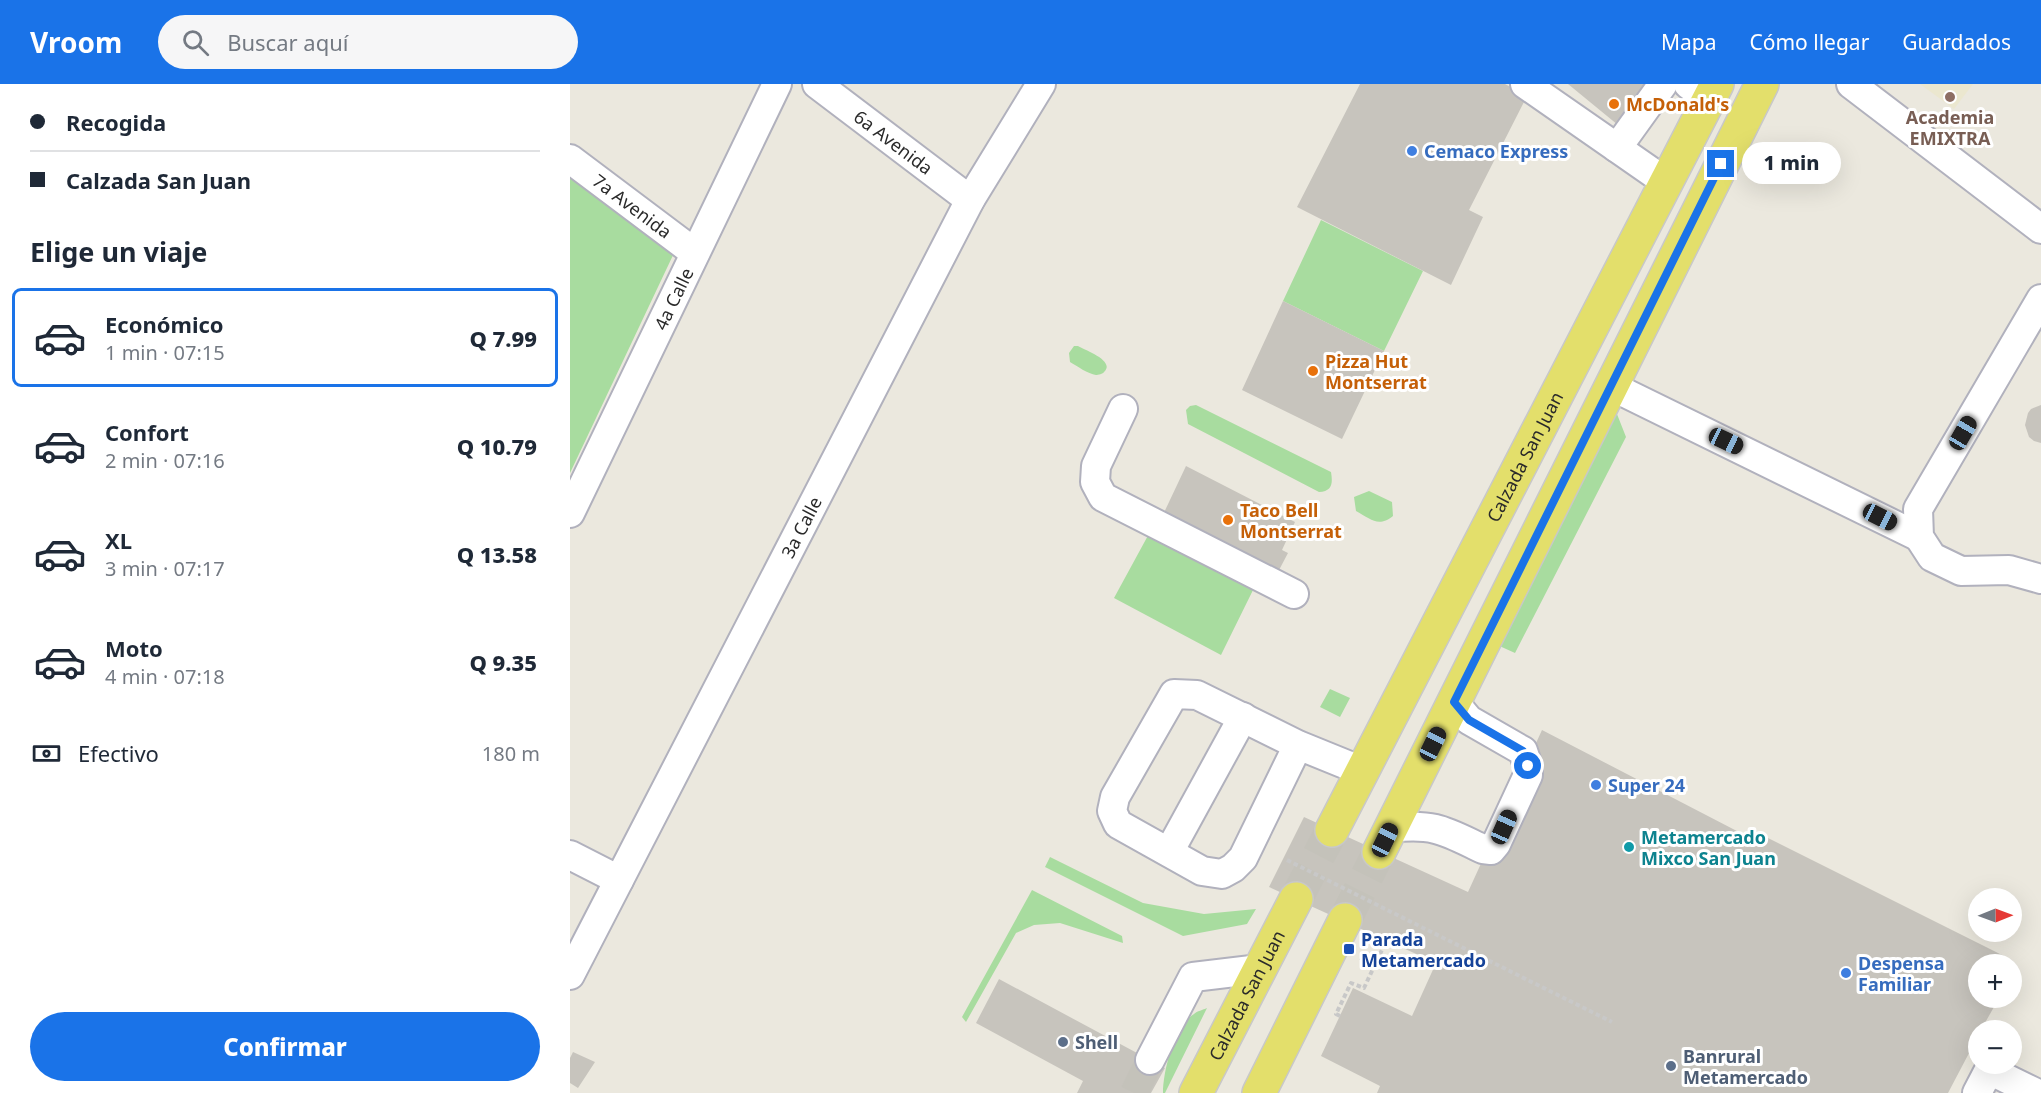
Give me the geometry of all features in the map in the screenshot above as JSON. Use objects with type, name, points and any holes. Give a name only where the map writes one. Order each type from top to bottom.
[{"type":"main road","points":[[1385,840],[1761,84]]},
{"type":"main road","name":"Calzada San Juan","points":[[1332,830],[1666,182],[1705,89]]},
{"type":"main road","name":"Calzada San Juan","points":[[1196,1093],[1296,899]]},
{"type":"main road","points":[[1259,1093],[1345,921]]},
{"type":"street","name":"4a Calle","points":[[570,513],[777,84]]},
{"type":"street","name":"6a Avenida","points":[[817,84],[970,200]]},
{"type":"street","name":"3a Calle","points":[[570,975],[970,200],[1041,84]]},
{"type":"street","points":[[1525,84],[1666,182]]},
{"type":"street","points":[[1617,148],[1663,84]]},
{"type":"street","points":[[1851,84],[2041,229]]},
{"type":"street","name":"7a Avenida","points":[[570,159],[695,254]]},
{"type":"street","points":[[1919,537],[1918,509],[2041,299]]},
{"type":"street","points":[[1611,386],[1765,459],[1919,537],[1932,557],[1961,571],[2009,570],[2041,579]]},
{"type":"street","points":[[1123,409],[1096,466],[1095,482],[1103,497],[1294,594]]},
{"type":"street","points":[[1298,746],[1243,858],[1233,868],[1222,874],[1202,871],[1118,824],[1113,811],[1115,797],[1174,694],[1197,695],[1298,746],[1362,771]]},
{"type":"street","points":[[1385,840],[1417,825],[1438,828],[1483,849],[1491,850],[1496,844],[1528,775],[1528,766],[1523,751],[1469,720],[1454,702]]},
{"type":"street","points":[[1169,852],[1243,717]]},
{"type":"street","points":[[570,855],[620,880]]},
{"type":"street","points":[[1150,1060],[1193,977],[1260,969]]},
{"type":"street","points":[[1983,1082],[2036,1093]]},
{"type":"path","points":[[1287,860],[1612,1022]]},
{"type":"path","points":[[1340,1016],[1336,1014],[1352,983],[1364,988],[1387,939]]},
{"type":"path","points":[[1361,958],[1375,965]]},
{"type":"shaded area","name":"Academia EMIXTRA","points":[[1920,84],[1973,84],[1954,109]]},
{"type":"green space","points":[[570,173],[675,251],[570,473]]},
{"type":"green space","points":[[1321,220],[1423,271],[1384,351],[1283,301]]},
{"type":"green space","points":[[1074,346],[1098,356],[1107,368],[1098,375],[1086,372],[1070,362],[1069,353]]},
{"type":"green space","points":[[1196,405],[1331,472],[1331,486],[1319,492],[1188,424],[1186,410]]},
{"type":"green space","points":[[1615,409],[1626,437],[1515,653],[1495,644]]},
{"type":"green space","points":[[1369,491],[1392,502],[1393,516],[1388,520],[1379,522],[1356,511],[1354,497]]},
{"type":"green space","points":[[1151,530],[1255,586],[1221,655],[1114,598]]},
{"type":"green space","points":[[1330,689],[1350,698],[1340,717],[1320,707]]},
{"type":"green space","points":[[1050,857],[1143,903],[1204,914],[1256,909],[1247,924],[1183,936],[1045,867]]},
{"type":"green space","points":[[1032,890],[1122,936],[1123,943],[1060,923],[1034,925],[1016,933],[966,1022],[962,1017]]},
{"type":"green space","points":[[1207,1008],[1163,1093],[1165,1073],[1175,1039],[1187,1020],[1195,1013]]},
{"type":"building","name":"Cemaco Express","points":[[1360,84],[1505,84],[1527,96],[1469,210],[1483,217],[1451,285],[1297,207]]},
{"type":"building","name":"McDonald's","points":[[1568,84],[1651,84],[1618,125]]},
{"type":"building","name":"Pizza Hut Montserrat","points":[[1283,301],[1384,351],[1342,439],[1242,390]]},
{"type":"building","points":[[2041,405],[2041,443],[2029,437],[2025,425],[2031,409]]},
{"type":"building","name":"Taco Bell Montserrat","points":[[1186,466],[1295,522],[1282,550],[1288,553],[1278,572],[1161,519]]},
{"type":"building","name":"Metamercado Mixco San Juan","points":[[1542,730],[1760,843],[1764,836],[1968,938],[1968,942],[1976,942],[2000,954],[1968,954],[1968,1008],[1993,1008],[1987,1020],[1968,1020],[1968,1055],[1948,1093],[1377,1093],[1380,1086],[1321,1056],[1353,988],[1412,1016],[1436,963],[1269,887],[1304,817],[1468,892]]},
{"type":"building","name":"Shell","points":[[999,979],[1165,1068],[1151,1093],[1077,1093],[1083,1081],[976,1023]]},
{"type":"building","points":[[573,1052],[595,1062],[578,1088],[570,1083],[570,1058]]},
{"type":"tunnel","points":[[1296,899],[1332,830]]},
{"type":"tunnel","points":[[1345,920],[1379,852]]},
{"type":"tunnel","points":[[1134,1093],[1150,1060]]},
{"type":"place","name":"Academia EMIXTRA","points":[[1950,97]]},
{"type":"place","name":"McDonald's","points":[[1614,104]]},
{"type":"place","name":"Cemaco Express","points":[[1412,151]]},
{"type":"place","name":"Pizza Hut Montserrat","points":[[1313,371]]},
{"type":"place","name":"Taco Bell Montserrat","points":[[1228,520]]},
{"type":"place","name":"Super 24","points":[[1596,785]]},
{"type":"place","name":"Metamercado Mixco San Juan","points":[[1629,847]]},
{"type":"place","name":"Parada Metamercado","points":[[1349,949]]},
{"type":"place","name":"Despensa Familiar","points":[[1846,973]]},
{"type":"place","name":"Shell","points":[[1063,1042]]},
{"type":"place","name":"Banrural Metamercado","points":[[1671,1066]]},
{"type":"route","points":[[1528,766],[1523,751],[1469,720],[1454,702],[1721,164]]}]
